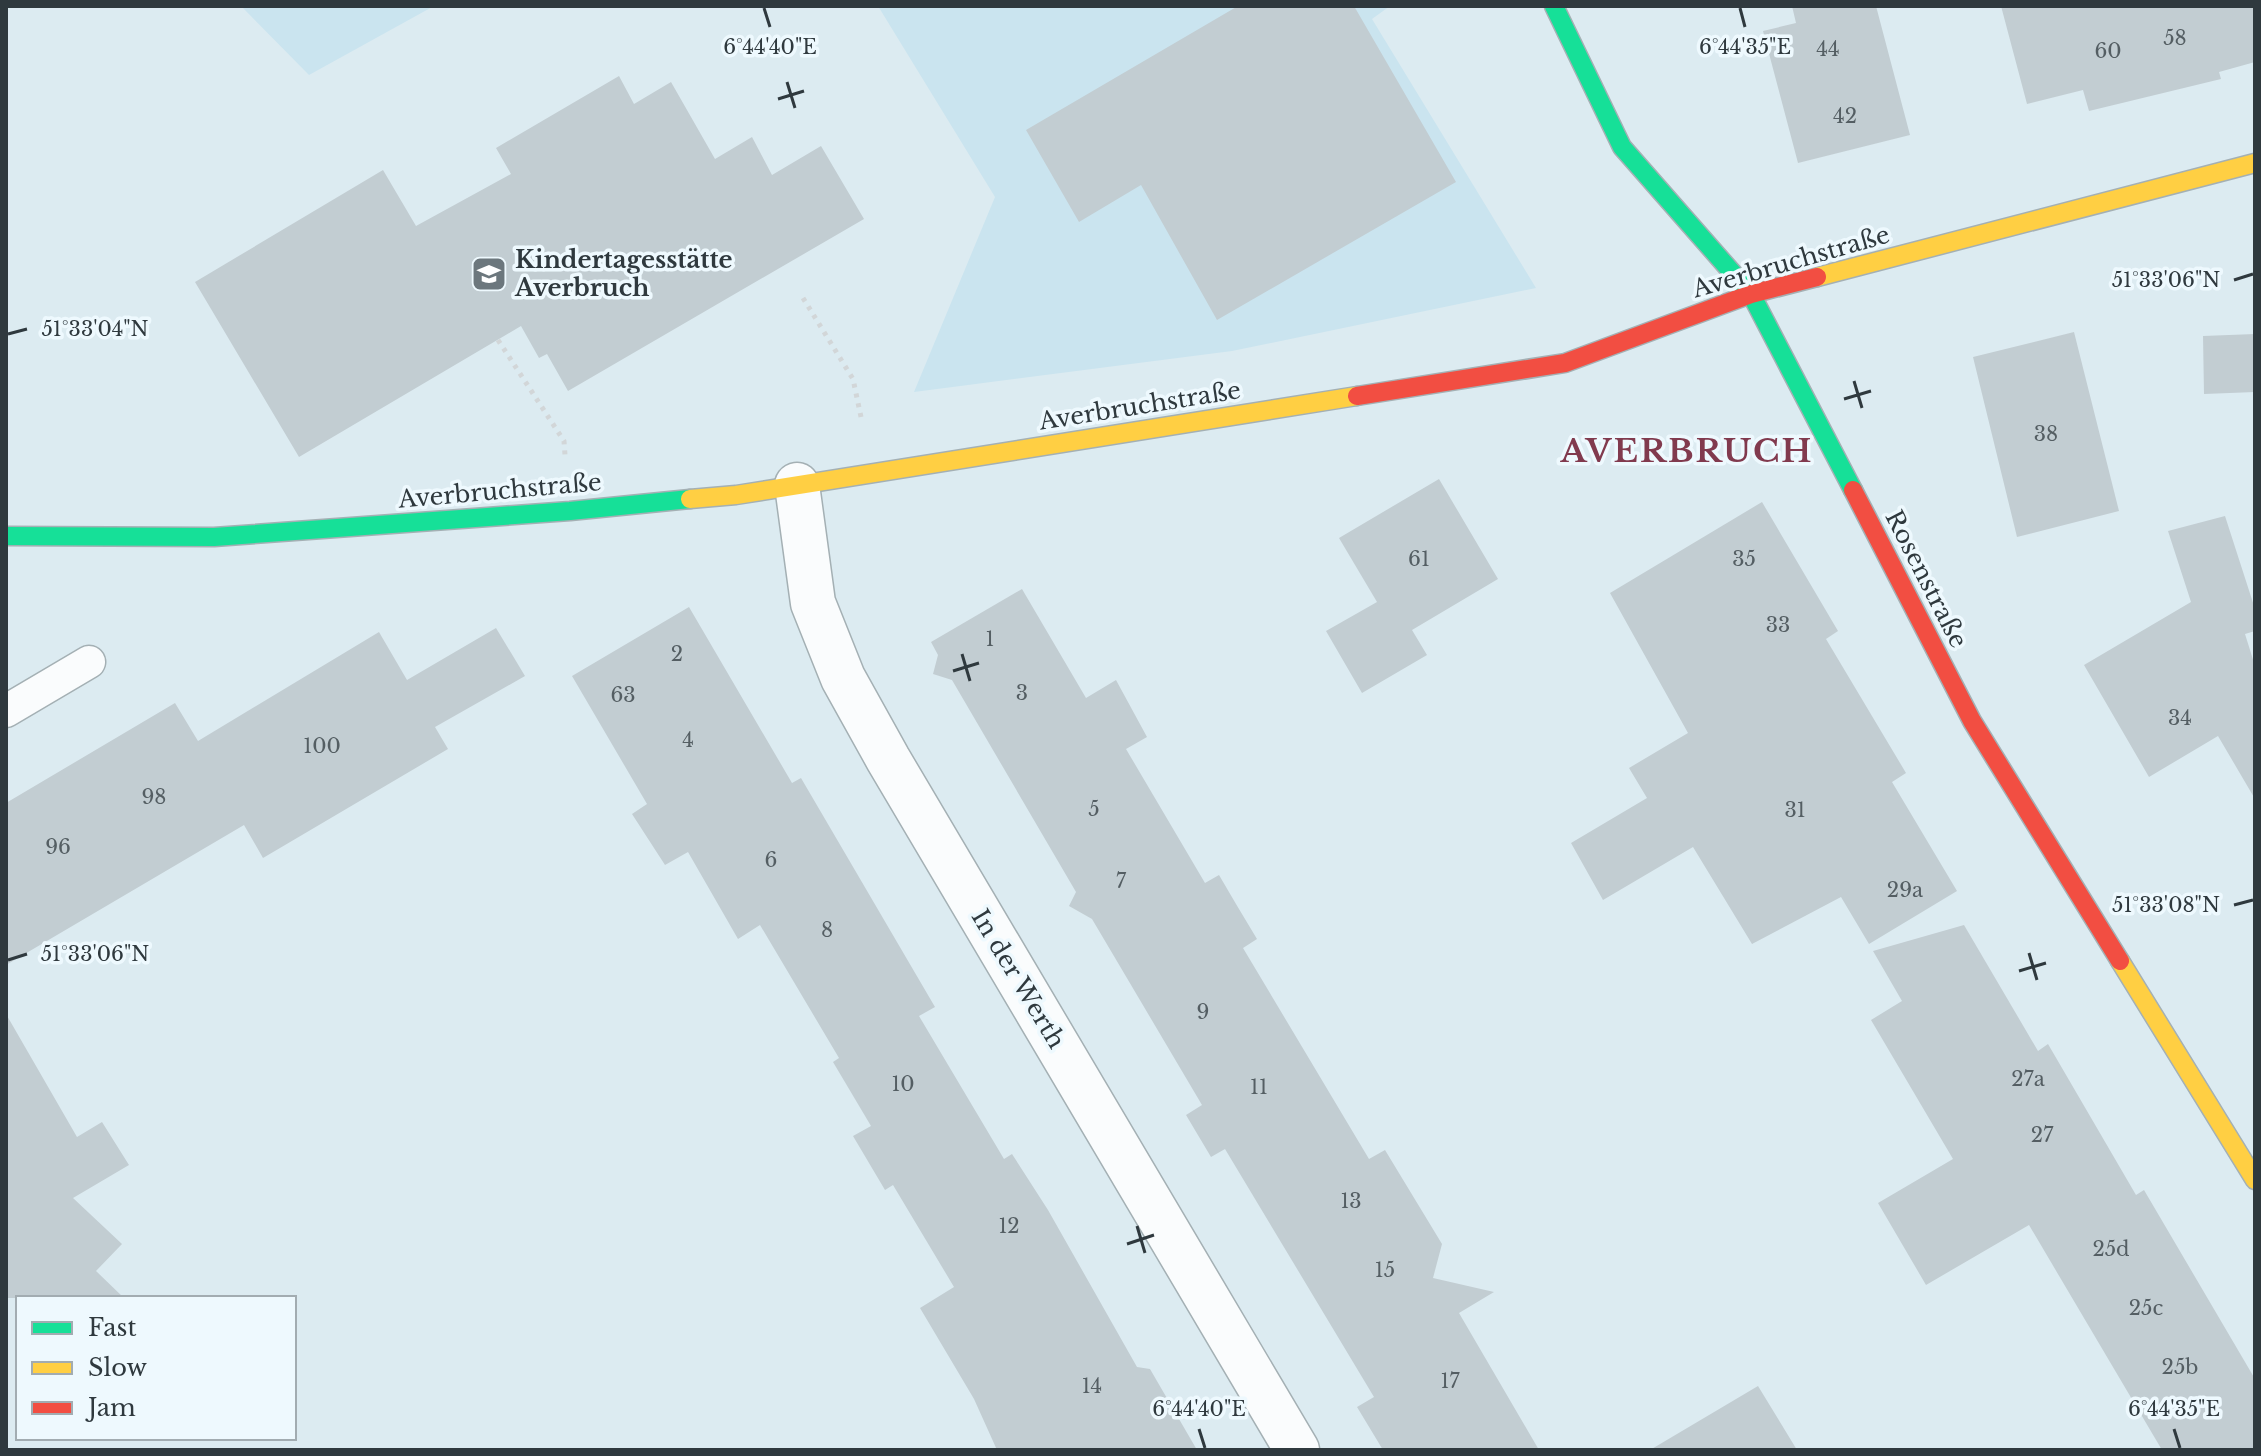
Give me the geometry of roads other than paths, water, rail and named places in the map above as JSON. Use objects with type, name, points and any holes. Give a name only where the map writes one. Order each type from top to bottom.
[{"type":"street","name":"Rosenstraße","points":[[1554,6],[1622,147],[1751,294],[1972,721],[2255,1180]]},
{"type":"street","name":"Averbruchstraße","points":[[6,536],[214,537],[570,511],[736,495],[1565,363],[1751,294],[2255,163]]},
{"type":"street","name":"In der Werth","points":[[797,485],[813,603],[843,678],[1297,1450]]},
{"type":"lane","points":[[6,711],[89,662]]},
{"type":"place","name":"Kindertagesstätte Averbruch","points":[[489,274]]},
{"type":"district","name":"AVERBRUCH","points":[[1687,451]]}]
